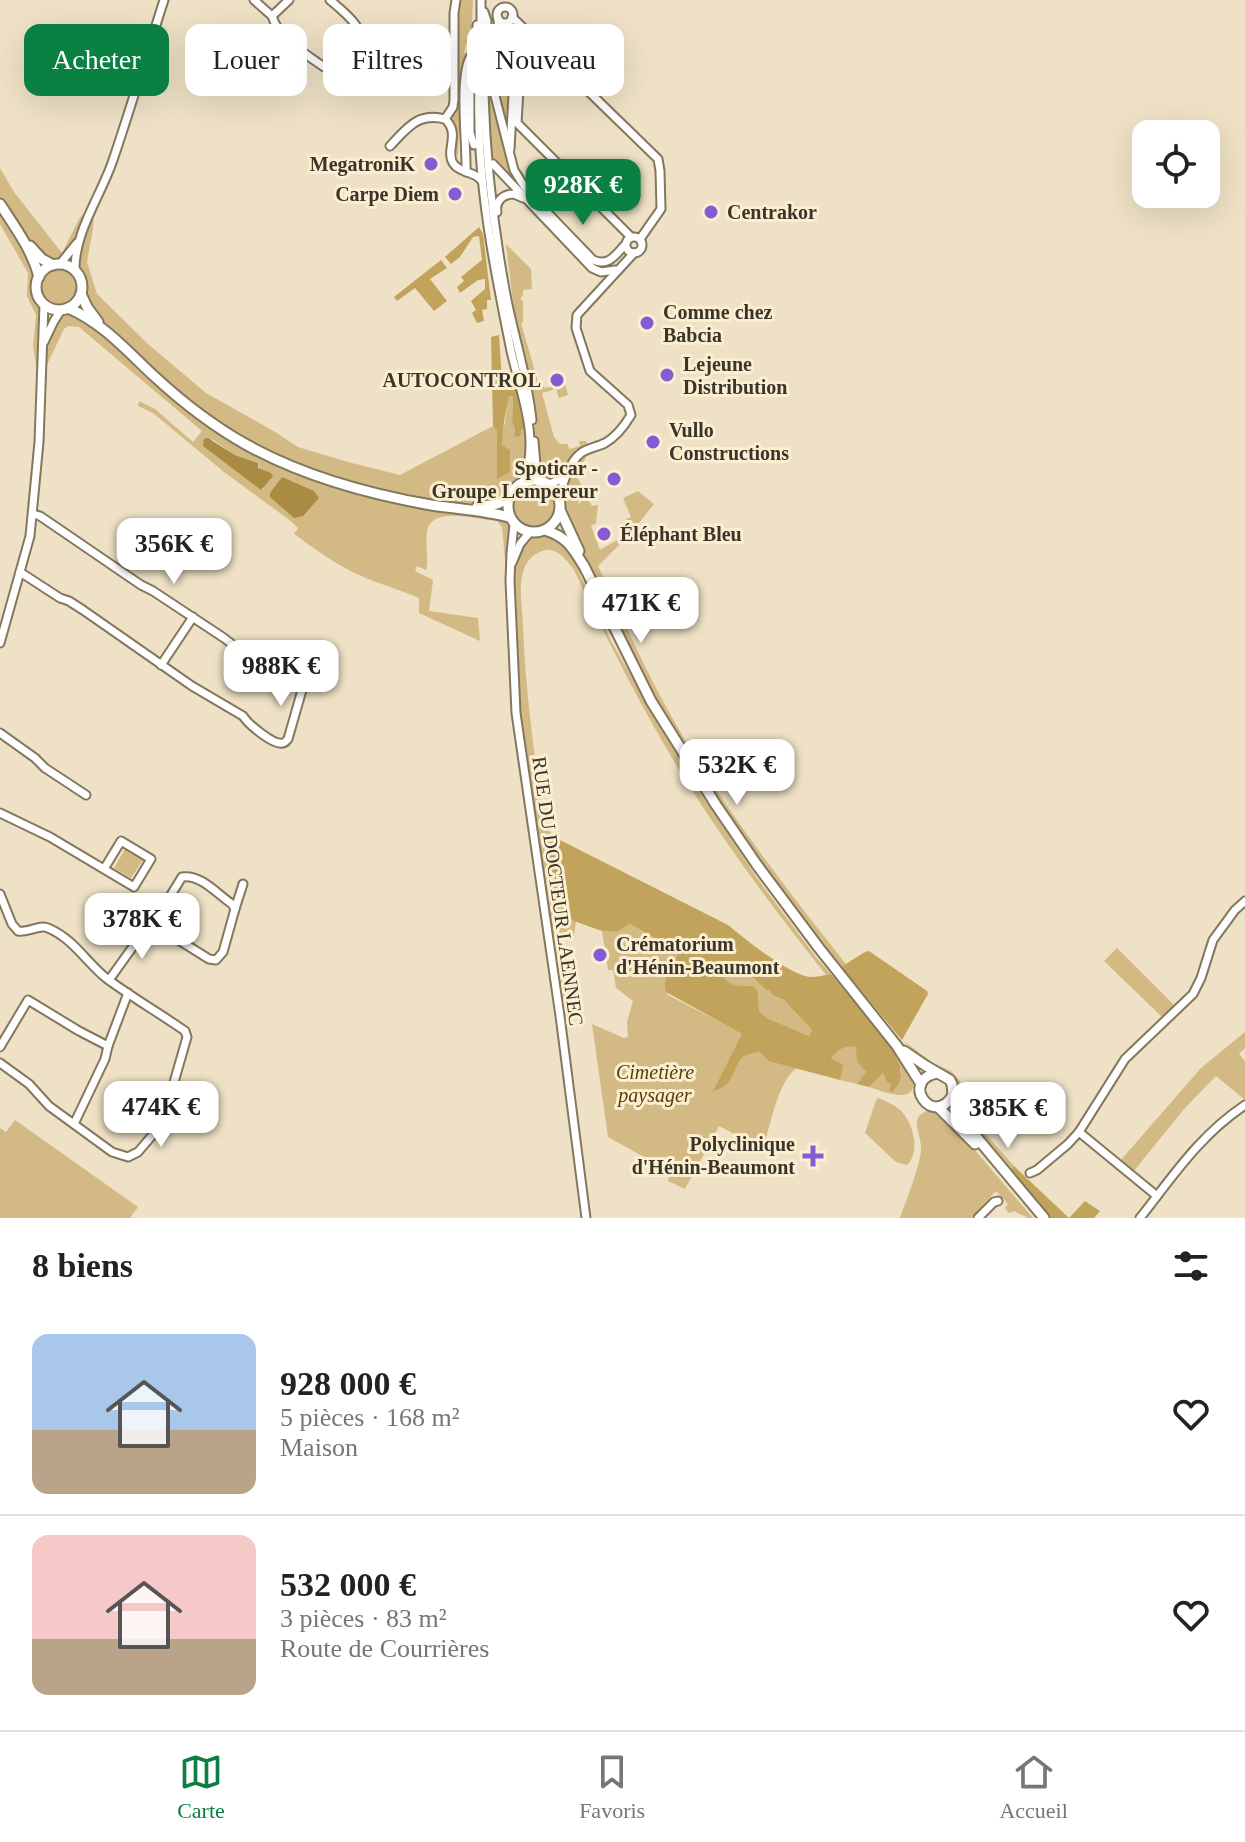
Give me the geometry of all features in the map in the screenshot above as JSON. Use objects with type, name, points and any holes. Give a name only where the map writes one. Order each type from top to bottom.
[{"type":"main road","points":[[0,204],[35,264],[39,277],[37,292],[44,305],[80,313],[102,328],[167,389],[247,445],[305,472],[357,488],[425,503],[468,508],[512,520]]},
{"type":"main road","points":[[22,238],[38,255],[75,271],[81,279],[81,294],[87,307],[102,328]]},
{"type":"main road","points":[[39,277],[45,270],[57,265]]},
{"type":"main road","points":[[65,309],[76,303],[81,294]]},
{"type":"main road","points":[[584,566],[564,538],[545,530],[530,532],[521,529],[512,520],[507,509],[513,489],[533,479],[546,482],[555,491],[584,566],[651,701],[757,865],[897,1046],[921,1084]]},
{"type":"main road","points":[[468,508],[497,504],[508,499]]},
{"type":"main road","points":[[545,530],[555,522],[560,510]]},
{"type":"main road","points":[[897,1046],[950,1080],[953,1095],[973,1133],[1041,1218]]},
{"type":"main road","points":[[937,1073],[926,1077],[921,1084],[924,1102],[938,1107],[968,1135],[1041,1218]]},
{"type":"main road","points":[[938,1107],[947,1103],[953,1095]]},
{"type":"street","points":[[75,271],[80,238],[112,163],[164,0]]},
{"type":"street","points":[[254,0],[272,16],[275,25],[294,44],[324,67],[338,70],[359,51],[364,39],[361,31],[330,0]]},
{"type":"street","points":[[272,16],[289,0]]},
{"type":"street","points":[[445,119],[454,104],[456,0]]},
{"type":"street","points":[[481,2],[478,168],[495,271],[527,415],[530,445],[523,482]]},
{"type":"street","points":[[474,145],[470,133],[471,80],[481,2]]},
{"type":"street","points":[[481,2],[487,21],[487,52],[501,123],[514,170],[524,186],[593,260],[609,262],[631,237]]},
{"type":"street","points":[[559,499],[566,476],[580,454],[608,441],[629,419],[631,412],[628,405],[589,369],[575,324],[577,315],[641,248],[640,239],[661,209],[660,171],[658,159],[512,17],[511,10],[504,7],[498,11],[499,29],[521,56],[517,123],[631,237],[640,239]]},
{"type":"street","points":[[498,18],[505,23],[512,17]]},
{"type":"street","points":[[467,61],[464,133],[495,222],[507,299],[529,396],[536,465],[546,482],[557,482],[566,476]]},
{"type":"street","points":[[510,151],[513,96]]},
{"type":"street","points":[[390,146],[417,119],[445,119],[452,128],[452,152],[457,160],[478,168],[531,204]]},
{"type":"street","points":[[495,222],[497,204],[504,196],[517,194],[531,204],[592,268],[605,272],[618,269]]},
{"type":"street","points":[[57,265],[80,238]]},
{"type":"street","points":[[625,245],[628,251],[634,253]]},
{"type":"street","points":[[0,643],[28,546],[33,514],[44,305]]},
{"type":"street","points":[[43,344],[54,321],[65,309]]},
{"type":"street","points":[[20,572],[83,610],[192,686],[243,716],[246,722],[269,739],[281,744],[288,739],[302,690],[33,514]]},
{"type":"street","name":"RUE DU DOCTEUR LAENNEC","points":[[512,520],[510,568],[516,713],[586,1218]]},
{"type":"street","points":[[510,568],[520,544],[530,532]]},
{"type":"street","points":[[161,665],[193,617]]},
{"type":"street","points":[[0,733],[86,795]]},
{"type":"street","points":[[0,813],[50,837],[134,887],[151,859],[121,841],[104,869]]},
{"type":"street","points":[[109,980],[153,924],[182,877],[200,880],[235,909]]},
{"type":"street","points":[[153,924],[209,959],[216,960],[223,952],[243,884]]},
{"type":"street","points":[[0,894],[15,929],[22,933],[47,928],[78,947],[103,976],[185,1031],[187,1037],[162,1124],[138,1152],[128,1157],[112,1152],[49,1106],[29,1084],[0,1063]]},
{"type":"street","points":[[1030,1173],[1079,1132],[1125,1059],[1193,994],[1213,940],[1245,901]]},
{"type":"street","points":[[74,1124],[105,1059],[128,993]]},
{"type":"street","points":[[0,1047],[28,1000],[108,1046]]},
{"type":"street","points":[[1140,1218],[1209,1132],[1245,1105]]},
{"type":"street","points":[[1079,1132],[1157,1196]]},
{"type":"street","points":[[978,1218],[998,1201]]},
{"type":"green space","points":[[461,0],[473,0],[472,24],[467,24],[464,53],[467,53],[467,58],[463,68],[458,158],[452,118],[459,101]]},
{"type":"green space","points":[[488,96],[492,96],[511,170],[521,190],[492,160]]},
{"type":"green space","points":[[498,96],[511,96],[509,142]]},
{"type":"green space","points":[[0,168],[14,192],[62,253],[80,217],[89,210],[72,246],[60,260],[46,259],[24,235],[0,197]]},
{"type":"green space","points":[[0,210],[27,252],[35,273],[33,293],[42,313],[37,372],[33,346],[36,315],[27,296],[28,273],[0,224]]},
{"type":"green space","points":[[94,213],[87,262],[97,294],[148,344],[206,393],[298,447],[400,475],[493,426],[497,431],[498,479],[502,429],[508,396],[513,396],[515,436],[525,429],[527,438],[526,466],[522,477],[501,500],[457,503],[430,500],[319,472],[258,446],[230,430],[175,390],[121,342],[93,312],[85,293],[78,253]]},
{"type":"green space","points":[[506,244],[531,269],[532,289],[523,290],[521,297],[521,323],[538,382],[545,388],[565,383],[568,395],[559,398],[556,389],[542,393],[554,437],[560,444],[568,444],[569,449],[580,446],[579,441],[586,441],[588,446],[562,476],[551,480],[538,468],[532,396],[516,327]]},
{"type":"green space","points":[[59,270],[71,275],[76,287],[71,299],[59,304],[47,299],[42,287],[47,275]]},
{"type":"green space","points":[[72,313],[85,321],[204,423],[288,470],[334,486],[505,519],[512,528],[506,553],[506,571],[502,527],[497,521],[446,516],[431,523],[427,531],[426,570],[417,566],[415,571],[433,580],[429,611],[478,618],[480,641],[419,613],[419,598],[350,571],[294,534],[298,528],[292,522],[224,472],[153,413],[138,406],[139,401],[155,409],[193,442],[202,431],[79,327],[68,326],[64,329],[44,371],[48,342],[60,316]],"holes":[[[212,439],[235,455],[258,463],[263,489],[204,446]]]},
{"type":"green space","points":[[585,454],[581,467],[583,475],[577,477],[585,492],[578,503],[586,495],[592,506],[598,505],[596,523],[591,526],[600,550],[626,535],[630,528],[626,519],[631,517],[623,498],[638,491],[654,504],[632,532],[598,566],[647,670],[705,772],[773,870],[846,964],[841,967],[769,872],[701,773],[661,707],[564,517],[564,491]]},
{"type":"green space","points":[[534,483],[550,490],[557,506],[550,522],[534,529],[518,522],[511,506],[518,490]]},
{"type":"green space","points":[[546,535],[559,539],[575,558],[611,641],[691,779],[757,878],[831,974],[826,975],[807,951],[719,831],[641,703],[574,570],[560,554],[546,550],[527,563],[522,575],[521,596],[528,699],[544,824],[554,837],[546,841],[554,913],[576,921],[574,936],[561,938],[572,1014],[563,1015],[516,672],[514,568],[518,551],[528,538]]},
{"type":"green space","points":[[125,849],[143,860],[131,878],[114,868]]},
{"type":"green space","name":"Cimetière paysager","points":[[630,924],[679,952],[666,978],[668,995],[743,1034],[714,1090],[725,1085],[738,1063],[760,1052],[768,1061],[797,1068],[790,1074],[780,1093],[763,1149],[719,1126],[685,1189],[668,1181],[671,1172],[608,1137],[592,1024],[628,1037],[627,1022],[633,1001],[616,988],[613,970],[608,970],[602,931],[617,932]]},
{"type":"green space","points":[[1117,948],[1176,1007],[1163,1018],[1104,961]]},
{"type":"green space","points":[[741,965],[772,995],[784,1000],[812,1030],[809,1036],[767,1018],[759,1011],[758,991],[753,986],[735,985],[722,975],[730,975]]},
{"type":"green space","points":[[1245,1032],[1245,1048],[1239,1054],[1245,1061],[1245,1100],[1216,1076],[1184,1109],[1133,1172],[1120,1161],[1201,1068]]},
{"type":"green space","points":[[900,1038],[933,1063],[951,1071],[960,1081],[962,1096],[975,1122],[1014,1166],[1010,1170],[973,1126],[957,1095],[956,1080],[944,1070],[929,1064]]},
{"type":"green space","points":[[844,1046],[857,1047],[866,1073],[857,1084],[840,1080],[844,1065],[831,1058]]},
{"type":"green space","points":[[896,1057],[911,1077],[912,1090],[902,1095],[869,1087],[883,1073],[902,1073]]},
{"type":"green space","points":[[879,1098],[900,1110],[909,1124],[914,1138],[914,1153],[907,1165],[896,1162],[865,1133]]},
{"type":"green space","points":[[927,1111],[942,1114],[949,1120],[1033,1218],[1014,1211],[1009,1213],[1005,1208],[1008,1204],[996,1191],[971,1218],[900,1218],[920,1157],[918,1118]]},
{"type":"green space","points":[[15,1120],[138,1207],[130,1218],[0,1218],[0,1128],[6,1132]]},
{"type":"shaded area","points":[[479,227],[483,234],[491,300],[487,300],[487,309],[482,310],[484,321],[477,323],[472,313],[476,310],[471,301],[485,289],[485,279],[478,280],[460,293],[457,287],[464,281],[461,277],[482,260],[479,236],[473,237],[460,257],[451,264],[445,257]]},
{"type":"shaded area","points":[[441,260],[447,268],[430,279],[447,301],[434,311],[415,288],[397,301],[394,297]]},
{"type":"shaded area","points":[[499,335],[502,381],[507,380],[509,371],[514,371],[525,429],[515,437],[513,396],[509,396],[502,445],[510,450],[510,472],[497,479],[491,337]]},
{"type":"shaded area","points":[[208,438],[235,455],[258,463],[258,468],[273,476],[261,490],[203,446],[204,439]]},
{"type":"shaded area","points":[[282,477],[314,491],[319,498],[303,516],[294,518],[270,497]]},
{"type":"shaded area","points":[[554,837],[728,925],[768,956],[802,975],[831,974],[889,1044],[900,1068],[897,1086],[892,1092],[889,1091],[891,1084],[883,1073],[869,1087],[857,1084],[866,1072],[857,1061],[856,1047],[852,1047],[842,1048],[831,1058],[844,1065],[840,1080],[768,1061],[760,1052],[740,1060],[726,1085],[713,1091],[742,1034],[666,992],[667,976],[679,952],[630,924],[617,932],[602,931],[554,914],[546,841]],"holes":[[[741,966],[766,990],[784,1000],[812,1030],[809,1036],[767,1018],[759,1011],[758,991],[753,986],[732,984],[723,975],[741,971]]]},
{"type":"shaded area","points":[[869,951],[927,991],[902,1040],[841,967]]},
{"type":"shaded area","points":[[1014,1166],[1069,1218],[1050,1218],[1010,1170]]},
{"type":"shaded area","points":[[1085,1201],[1100,1211],[1094,1218],[1069,1218]]},
{"type":"place","name":"MegatroniK","points":[[431,164]]},
{"type":"place","name":"Carpe Diem","points":[[455,194]]},
{"type":"place","name":"Centrakor","points":[[711,212]]},
{"type":"place","name":"Comme chez Babcia","points":[[647,323]]},
{"type":"place","name":"Lejeune Distribution","points":[[667,375]]},
{"type":"place","name":"AUTOCONTROL","points":[[557,380]]},
{"type":"place","name":"Vullo Constructions","points":[[653,442]]},
{"type":"place","name":"Spoticar - Groupe Lempereur","points":[[614,479]]},
{"type":"place","name":"Éléphant Bleu","points":[[604,534]]},
{"type":"place","name":"Crématorium d'Hénin-Beaumont","points":[[600,955]]},
{"type":"place","name":"Polyclinique d'Hénin-Beaumont","points":[[813,1156]]}]
